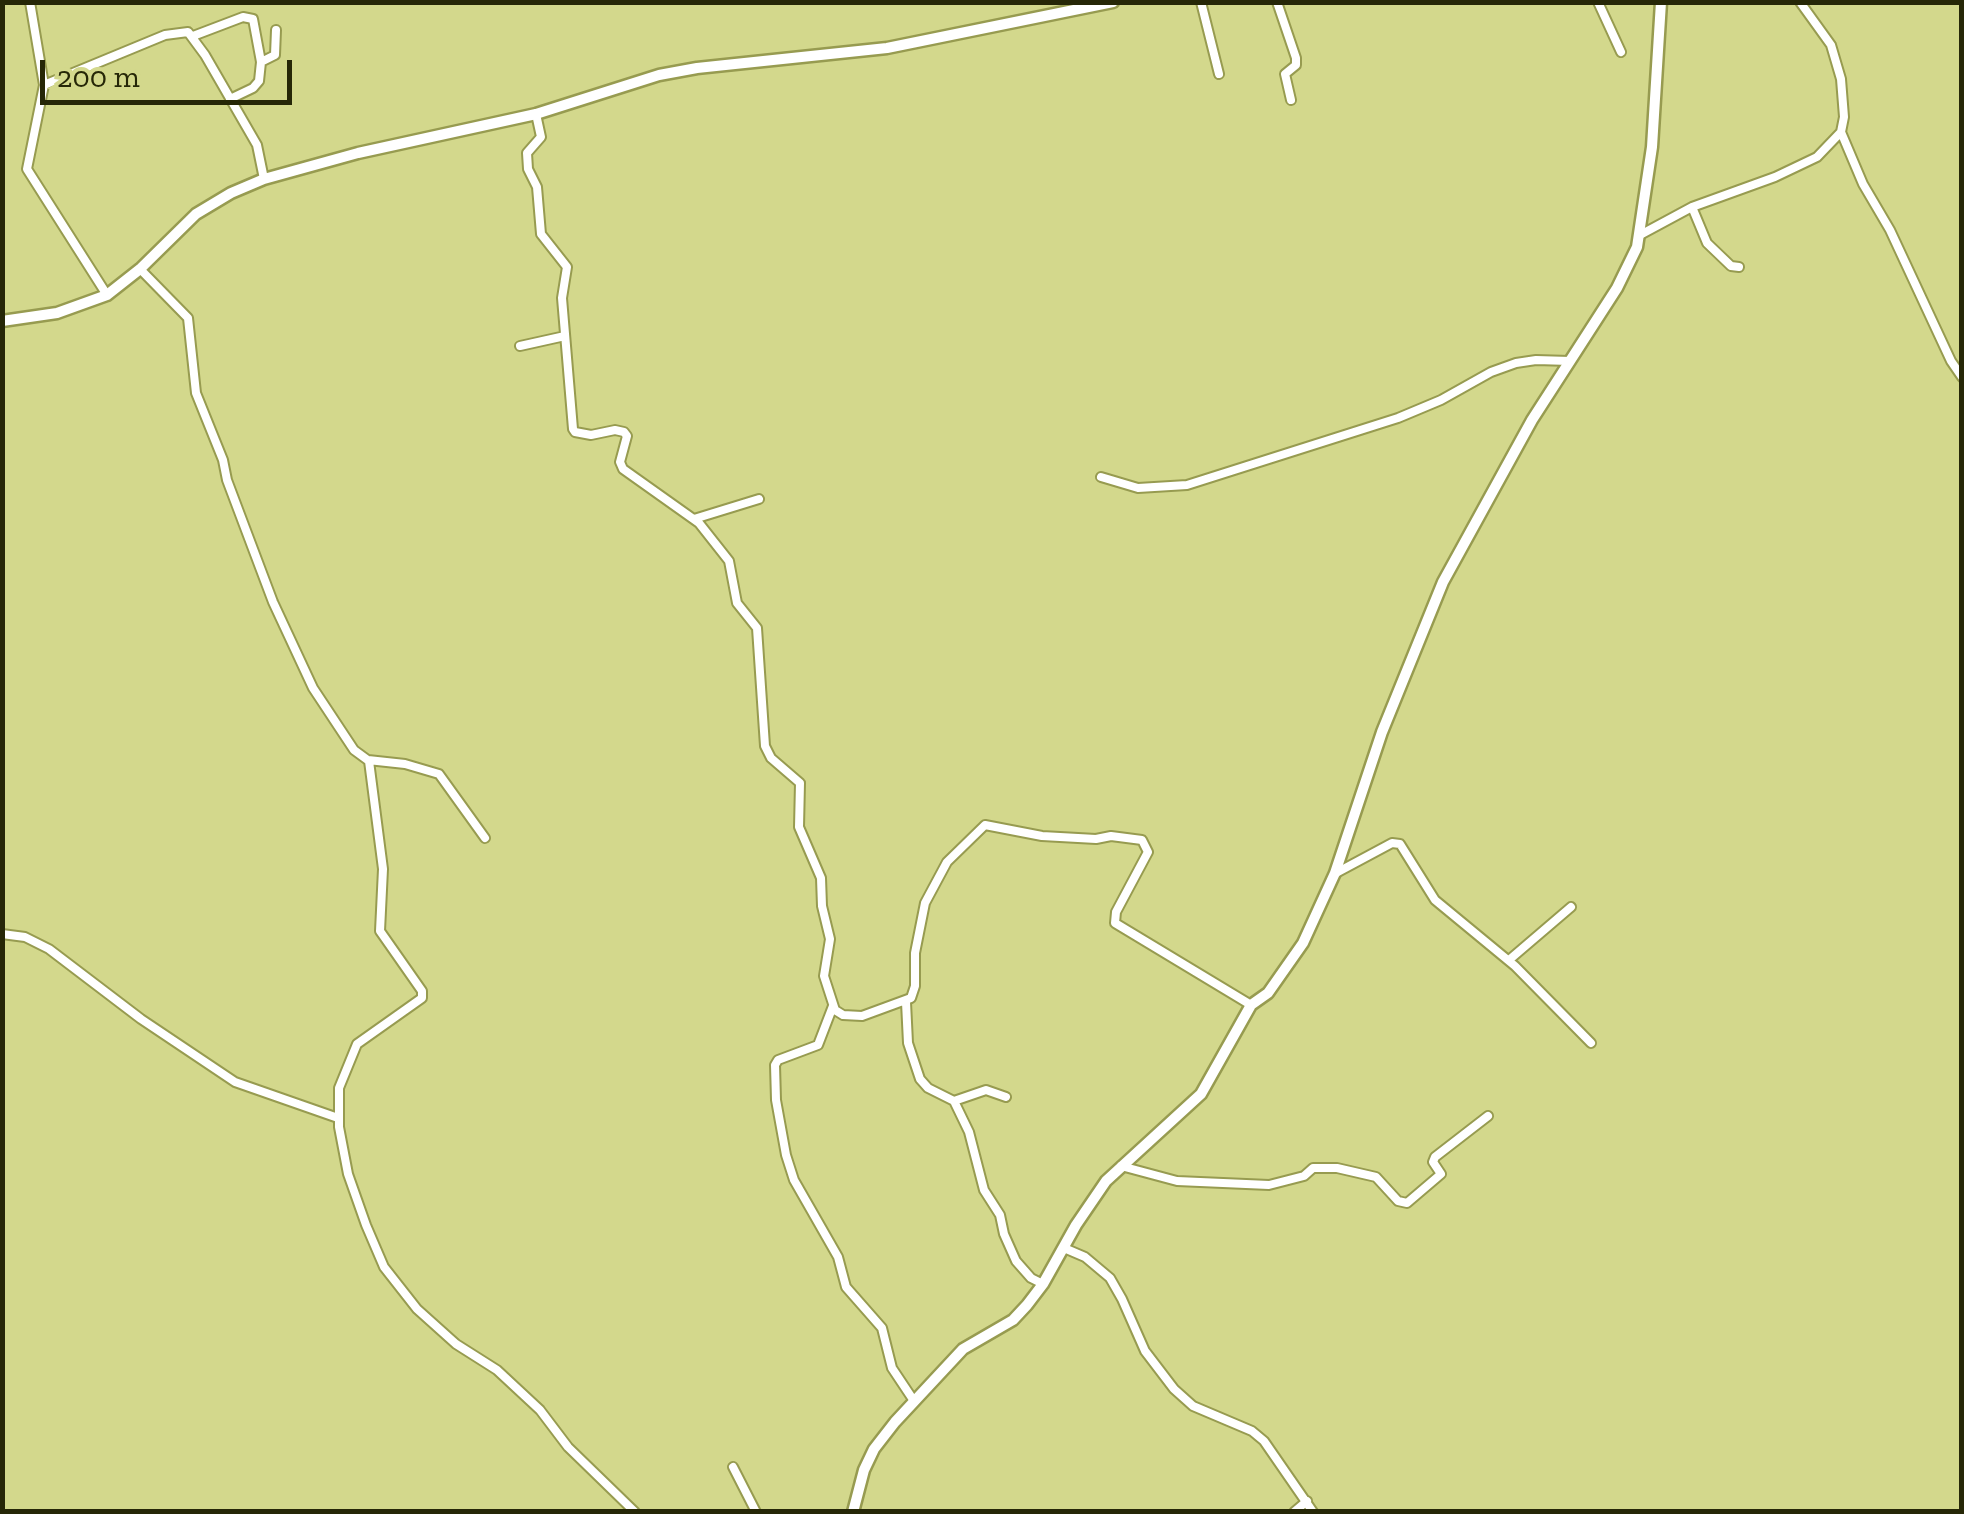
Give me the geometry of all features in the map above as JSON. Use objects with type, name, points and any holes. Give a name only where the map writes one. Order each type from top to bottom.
[{"type":"main road","points":[[2,320],[57,313],[107,295],[196,214],[264,179],[358,153],[536,114],[659,75],[887,48],[1113,2]]},
{"type":"main road","points":[[852,1512],[874,1449],[963,1349],[1013,1320],[1043,1284],[1090,1202],[1121,1166],[1200,1094],[1251,1004],[1268,993],[1303,943],[1334,874],[1382,732],[1443,582],[1532,420],[1617,288],[1640,235],[1652,147],[1661,2]]},
{"type":"street","points":[[30,2],[44,85],[27,168],[107,295]]},
{"type":"street","points":[[1201,2],[1219,74]]},
{"type":"street","points":[[1276,2],[1296,58],[1294,68],[1286,74],[1292,100]]},
{"type":"street","points":[[1598,2],[1621,52]]},
{"type":"street","points":[[1640,235],[1692,206],[1775,178],[1818,157],[1841,132],[1842,79],[1831,45],[1800,2]]},
{"type":"street","points":[[193,36],[248,17],[253,19],[261,62],[257,85],[230,99]]},
{"type":"street","points":[[44,85],[183,30],[193,36],[257,145],[264,179]]},
{"type":"street","points":[[261,62],[275,55],[276,30]]},
{"type":"street","points":[[536,114],[541,137],[527,154],[528,169],[537,187],[541,234],[568,267],[562,294],[574,431],[624,432],[622,469],[694,519],[725,553],[738,603],[757,628],[763,740],[772,758],[800,784],[799,827],[821,878],[822,909],[830,934],[824,973],[833,1006],[843,1015],[856,1017],[906,1002],[914,992],[915,952],[930,892],[952,856],[986,825],[1042,836],[1142,840],[1148,853],[1116,912],[1115,923],[1251,1004]]},
{"type":"street","points":[[1841,132],[1863,184],[1890,230],[1961,377]]},
{"type":"street","points":[[1692,206],[1707,243],[1731,266],[1739,267]]},
{"type":"street","points":[[140,269],[188,318],[196,392],[272,602],[313,688],[354,750],[368,760],[406,764],[439,774],[485,838]]},
{"type":"street","points":[[520,346],[565,336]]},
{"type":"street","points":[[1101,476],[1138,488],[1187,485],[1398,418],[1516,363],[1570,362]]},
{"type":"street","points":[[694,519],[758,499]]},
{"type":"street","points":[[368,760],[383,870],[380,932],[422,992],[422,998],[357,1044],[339,1088],[338,1118],[348,1174],[360,1208],[392,1281],[433,1324],[497,1370],[540,1410],[568,1447],[635,1512]]},
{"type":"street","points":[[1334,874],[1392,843],[1399,843],[1435,900],[1509,960],[1591,1044]]},
{"type":"street","points":[[1509,960],[1571,908]]},
{"type":"street","points":[[2,934],[26,937],[49,949],[141,1019],[235,1082],[338,1118]]},
{"type":"street","points":[[906,1002],[908,1043],[920,1078],[928,1088],[954,1101],[969,1132],[984,1190],[1000,1215],[1016,1260],[1031,1278],[1043,1284]]},
{"type":"street","points":[[833,1006],[818,1045],[778,1060],[775,1065],[776,1100],[788,1165],[838,1257],[847,1289],[884,1330],[892,1368],[914,1401]]},
{"type":"street","points":[[954,1101],[986,1090],[1006,1098]]},
{"type":"street","points":[[1121,1166],[1177,1181],[1269,1185],[1304,1176],[1314,1168],[1364,1171],[1376,1177],[1398,1200],[1408,1203],[1441,1174],[1434,1164],[1435,1157],[1488,1116]]},
{"type":"street","points":[[1064,1248],[1085,1256],[1110,1278],[1145,1352],[1174,1389],[1193,1406],[1252,1431],[1264,1441],[1313,1512]]},
{"type":"street","points":[[733,1467],[756,1512]]},
{"type":"street","points":[[1294,1512],[1307,1501]]}]
